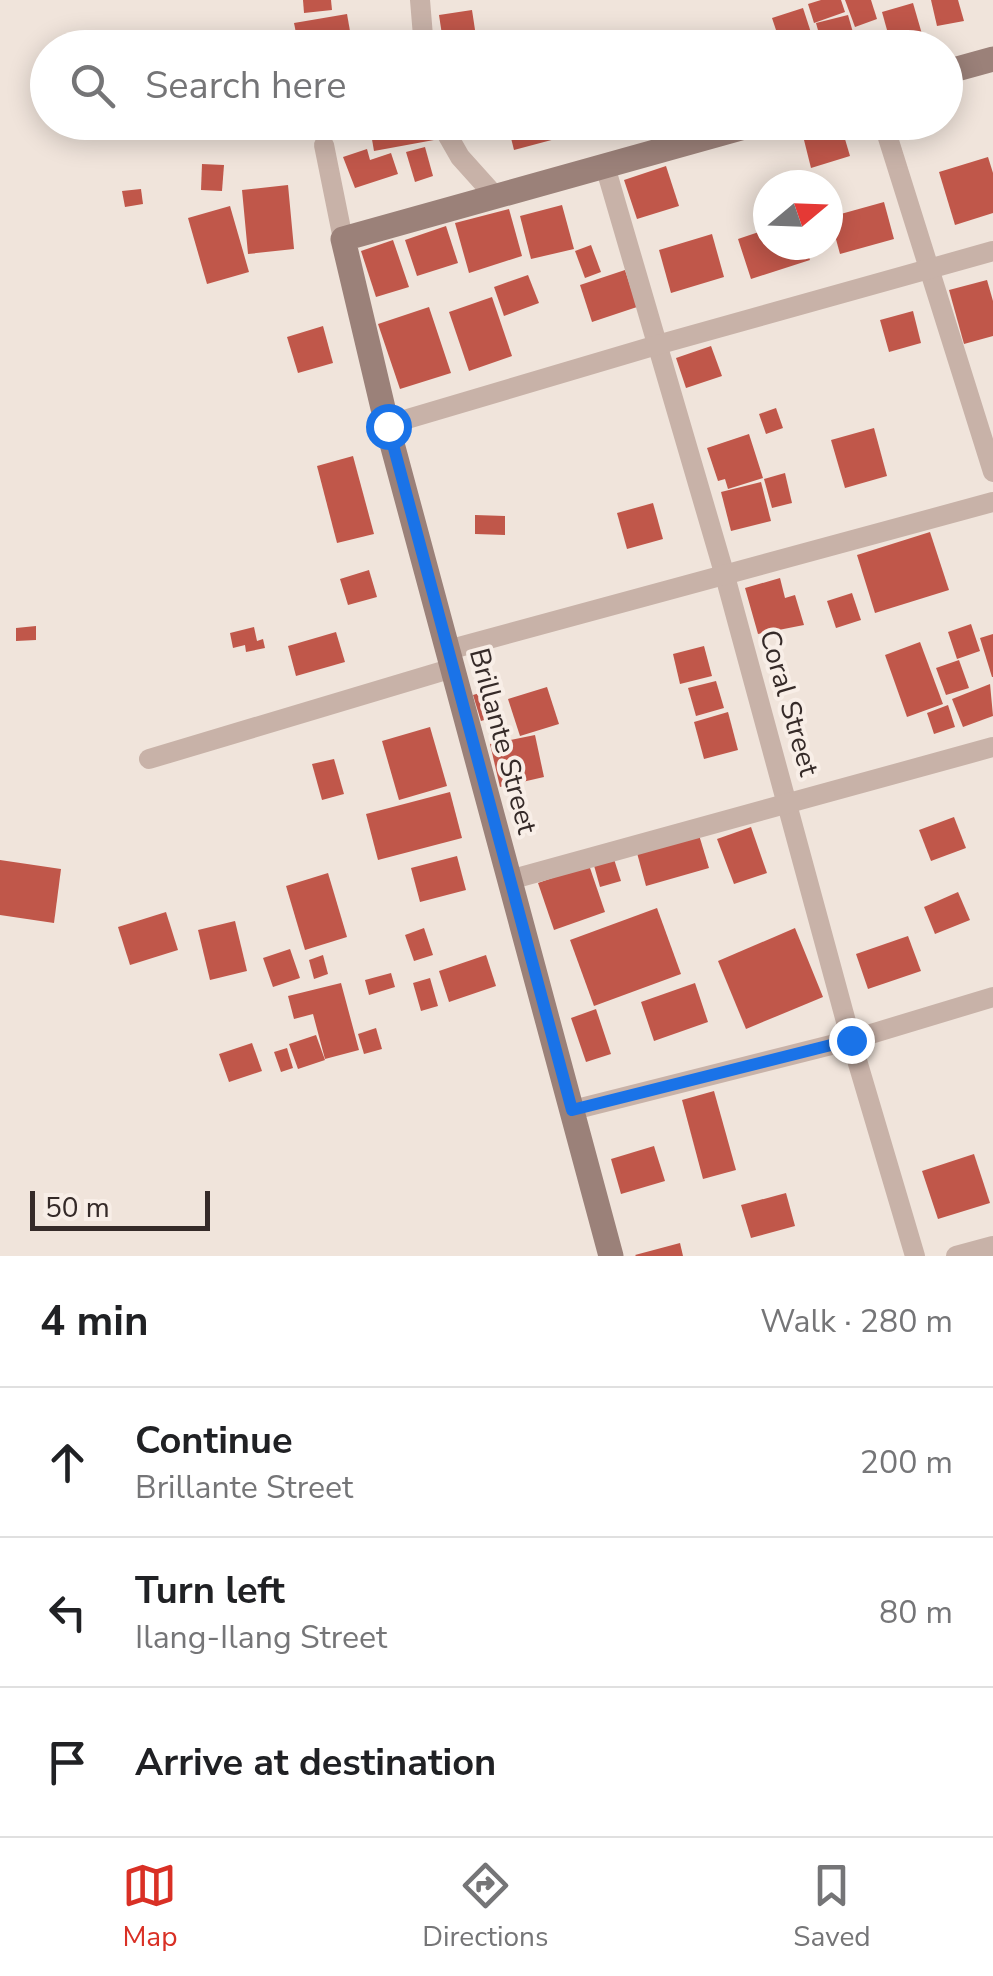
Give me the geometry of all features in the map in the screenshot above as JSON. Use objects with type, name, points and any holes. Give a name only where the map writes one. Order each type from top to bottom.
[{"type":"street","points":[[420,0],[422,30]]},
{"type":"street","points":[[963,67],[993,59]]},
{"type":"street","points":[[450,140],[460,158],[495,196]]},
{"type":"street","points":[[324,145],[343,239],[698,140]]},
{"type":"street","points":[[888,140],[993,472]]},
{"type":"street","name":"Coral Street","points":[[605,166],[914,1256]]},
{"type":"street","name":"Brillante Street","points":[[343,239],[388,426],[611,1256]]},
{"type":"street","points":[[388,426],[657,345],[993,251]]},
{"type":"street","points":[[149,759],[450,659],[724,576],[993,502]]},
{"type":"street","points":[[509,880],[993,747]]},
{"type":"street","points":[[572,1110],[851,1040],[993,997]]},
{"type":"street","points":[[956,1256],[993,1246]]},
{"type":"building","points":[[303,0],[331,0],[332,10],[304,13]]},
{"type":"building","points":[[841,0],[845,12],[814,23],[808,4]]},
{"type":"building","points":[[845,0],[871,0],[877,19],[855,27]]},
{"type":"building","points":[[931,0],[958,0],[964,21],[937,26]]},
{"type":"building","points":[[913,3],[921,30],[887,30],[882,12]]},
{"type":"building","points":[[803,8],[810,30],[776,30],[772,18]]},
{"type":"building","points":[[472,10],[475,30],[441,30],[439,15]]},
{"type":"building","points":[[347,14],[350,30],[295,30],[294,23]]},
{"type":"building","points":[[848,15],[852,30],[818,30],[816,23]]},
{"type":"building","points":[[372,140],[434,140],[374,151]]},
{"type":"building","points":[[512,140],[552,140],[514,150]]},
{"type":"building","points":[[804,140],[845,140],[850,156],[811,168]]},
{"type":"building","points":[[425,147],[433,176],[415,182],[406,152]]},
{"type":"building","points":[[367,149],[370,160],[391,153],[398,174],[355,188],[343,157]]},
{"type":"building","points":[[988,157],[993,173],[993,213],[955,225],[939,172]]},
{"type":"building","points":[[202,164],[224,165],[222,191],[201,190]]},
{"type":"building","points":[[666,166],[679,206],[637,219],[624,180]]},
{"type":"building","points":[[288,185],[294,249],[248,254],[242,190]]},
{"type":"building","points":[[141,189],[143,204],[125,207],[122,191]]},
{"type":"building","points":[[884,202],[894,239],[843,253],[843,213]]},
{"type":"building","points":[[562,205],[574,249],[531,259],[520,216]]},
{"type":"building","points":[[230,206],[249,272],[207,284],[188,218]]},
{"type":"building","points":[[509,209],[522,256],[469,273],[455,223]]},
{"type":"building","points":[[446,226],[458,263],[417,276],[405,240]]},
{"type":"building","points":[[712,234],[724,277],[671,293],[659,250]]},
{"type":"building","points":[[753,234],[753,260],[810,260],[751,279],[738,239]]},
{"type":"building","points":[[393,240],[409,287],[376,297],[361,251]]},
{"type":"building","points":[[591,245],[601,272],[585,278],[575,251]]},
{"type":"building","points":[[625,270],[637,307],[592,322],[580,285]]},
{"type":"building","points":[[528,275],[539,303],[504,316],[494,287]]},
{"type":"building","points":[[987,280],[993,301],[993,336],[964,344],[949,290]]},
{"type":"building","points":[[492,297],[512,356],[469,371],[449,312]]},
{"type":"building","points":[[429,307],[451,373],[400,389],[378,324]]},
{"type":"building","points":[[913,311],[921,343],[889,352],[880,320]]},
{"type":"building","points":[[323,326],[333,363],[298,373],[287,337]]},
{"type":"building","points":[[711,346],[722,376],[686,388],[676,358]]},
{"type":"building","points":[[776,408],[783,428],[766,434],[759,414]]},
{"type":"building","points":[[874,428],[887,476],[845,488],[831,440]]},
{"type":"building","points":[[749,434],[763,478],[728,489],[725,479],[718,481],[707,448]]},
{"type":"building","points":[[353,456],[374,534],[337,543],[317,466]]},
{"type":"building","points":[[785,473],[792,503],[772,508],[764,479]]},
{"type":"building","points":[[761,482],[771,521],[731,531],[721,492]]},
{"type":"building","points":[[653,503],[663,539],[627,549],[617,513]]},
{"type":"building","points":[[475,515],[505,516],[505,535],[475,534]]},
{"type":"building","points":[[930,532],[949,590],[875,613],[857,555]]},
{"type":"building","points":[[369,570],[377,597],[348,605],[340,579]]},
{"type":"building","points":[[780,578],[785,598],[795,595],[804,625],[758,634],[745,588]]},
{"type":"building","points":[[852,593],[861,620],[836,628],[827,601]]},
{"type":"building","points":[[971,624],[980,651],[957,659],[948,632]]},
{"type":"building","points":[[36,626],[36,640],[16,641],[16,628]]},
{"type":"building","points":[[254,627],[257,641],[263,639],[265,648],[246,652],[245,645],[233,648],[230,633]]},
{"type":"building","points":[[336,632],[345,662],[296,676],[288,646]]},
{"type":"building","points":[[993,634],[993,677],[992,677],[980,638]]},
{"type":"building","points":[[920,642],[943,704],[907,717],[885,655]]},
{"type":"building","points":[[704,646],[712,676],[680,684],[673,654]]},
{"type":"building","points":[[959,660],[969,688],[946,695],[936,668]]},
{"type":"building","points":[[716,681],[724,708],[696,716],[688,688]]},
{"type":"building","points":[[990,684],[993,716],[963,727],[952,699]]},
{"type":"building","points":[[547,687],[559,724],[520,736],[508,699]]},
{"type":"building","points":[[486,691],[494,717],[481,721],[473,695]]},
{"type":"building","points":[[948,705],[955,727],[934,734],[927,713]]},
{"type":"building","points":[[728,712],[738,750],[704,759],[694,722]]},
{"type":"building","points":[[430,727],[447,786],[399,800],[382,741]]},
{"type":"building","points":[[535,735],[544,777],[500,787],[490,744]]},
{"type":"building","points":[[334,759],[344,794],[322,800],[312,764]]},
{"type":"building","points":[[450,792],[462,838],[378,860],[366,814]]},
{"type":"building","points":[[954,817],[966,848],[931,861],[919,830]]},
{"type":"building","points":[[751,827],[767,873],[734,884],[717,839]]},
{"type":"building","points":[[699,835],[709,868],[646,886],[637,853]]},
{"type":"building","points":[[457,856],[466,890],[420,902],[411,868]]},
{"type":"building","points":[[613,856],[621,881],[600,887],[593,862]]},
{"type":"building","points":[[0,860],[61,869],[54,923],[0,915]]},
{"type":"building","points":[[589,865],[605,912],[554,930],[538,883]]},
{"type":"building","points":[[328,873],[347,937],[305,950],[286,886]]},
{"type":"building","points":[[958,892],[970,920],[935,934],[924,907]]},
{"type":"building","points":[[657,908],[681,974],[594,1006],[570,940]]},
{"type":"building","points":[[166,912],[178,950],[130,965],[118,927]]},
{"type":"building","points":[[235,921],[247,971],[210,980],[198,930]]},
{"type":"building","points":[[424,928],[433,955],[414,961],[405,935]]},
{"type":"building","points":[[795,928],[823,997],[746,1029],[718,961]]},
{"type":"building","points":[[908,936],[921,971],[868,989],[856,954]]},
{"type":"building","points":[[290,949],[300,978],[273,987],[263,958]]},
{"type":"building","points":[[323,955],[328,974],[314,979],[309,960]]},
{"type":"building","points":[[486,955],[496,986],[449,1002],[439,971]]},
{"type":"building","points":[[391,973],[395,987],[369,995],[365,980]]},
{"type":"building","points":[[430,978],[438,1006],[421,1011],[413,983]]},
{"type":"building","points":[[341,983],[359,1050],[325,1059],[313,1014],[294,1019],[288,996]]},
{"type":"building","points":[[695,983],[708,1022],[654,1041],[641,1002]]},
{"type":"building","points":[[596,1009],[611,1054],[586,1062],[571,1018]]},
{"type":"building","points":[[376,1028],[382,1049],[364,1054],[358,1034]]},
{"type":"building","points":[[316,1035],[325,1060],[298,1069],[289,1044]]},
{"type":"building","points":[[252,1043],[262,1071],[229,1082],[219,1054]]},
{"type":"building","points":[[287,1048],[293,1068],[281,1072],[274,1052]]},
{"type":"building","points":[[714,1091],[736,1170],[703,1179],[682,1100]]},
{"type":"building","points":[[654,1146],[665,1181],[621,1194],[611,1159]]},
{"type":"building","points":[[974,1154],[990,1203],[938,1219],[922,1171]]},
{"type":"building","points":[[786,1193],[795,1226],[751,1238],[741,1205]]},
{"type":"building","points":[[680,1243],[683,1256],[635,1255]]},
{"type":"route","points":[[388,426],[572,1110],[851,1040]]}]
